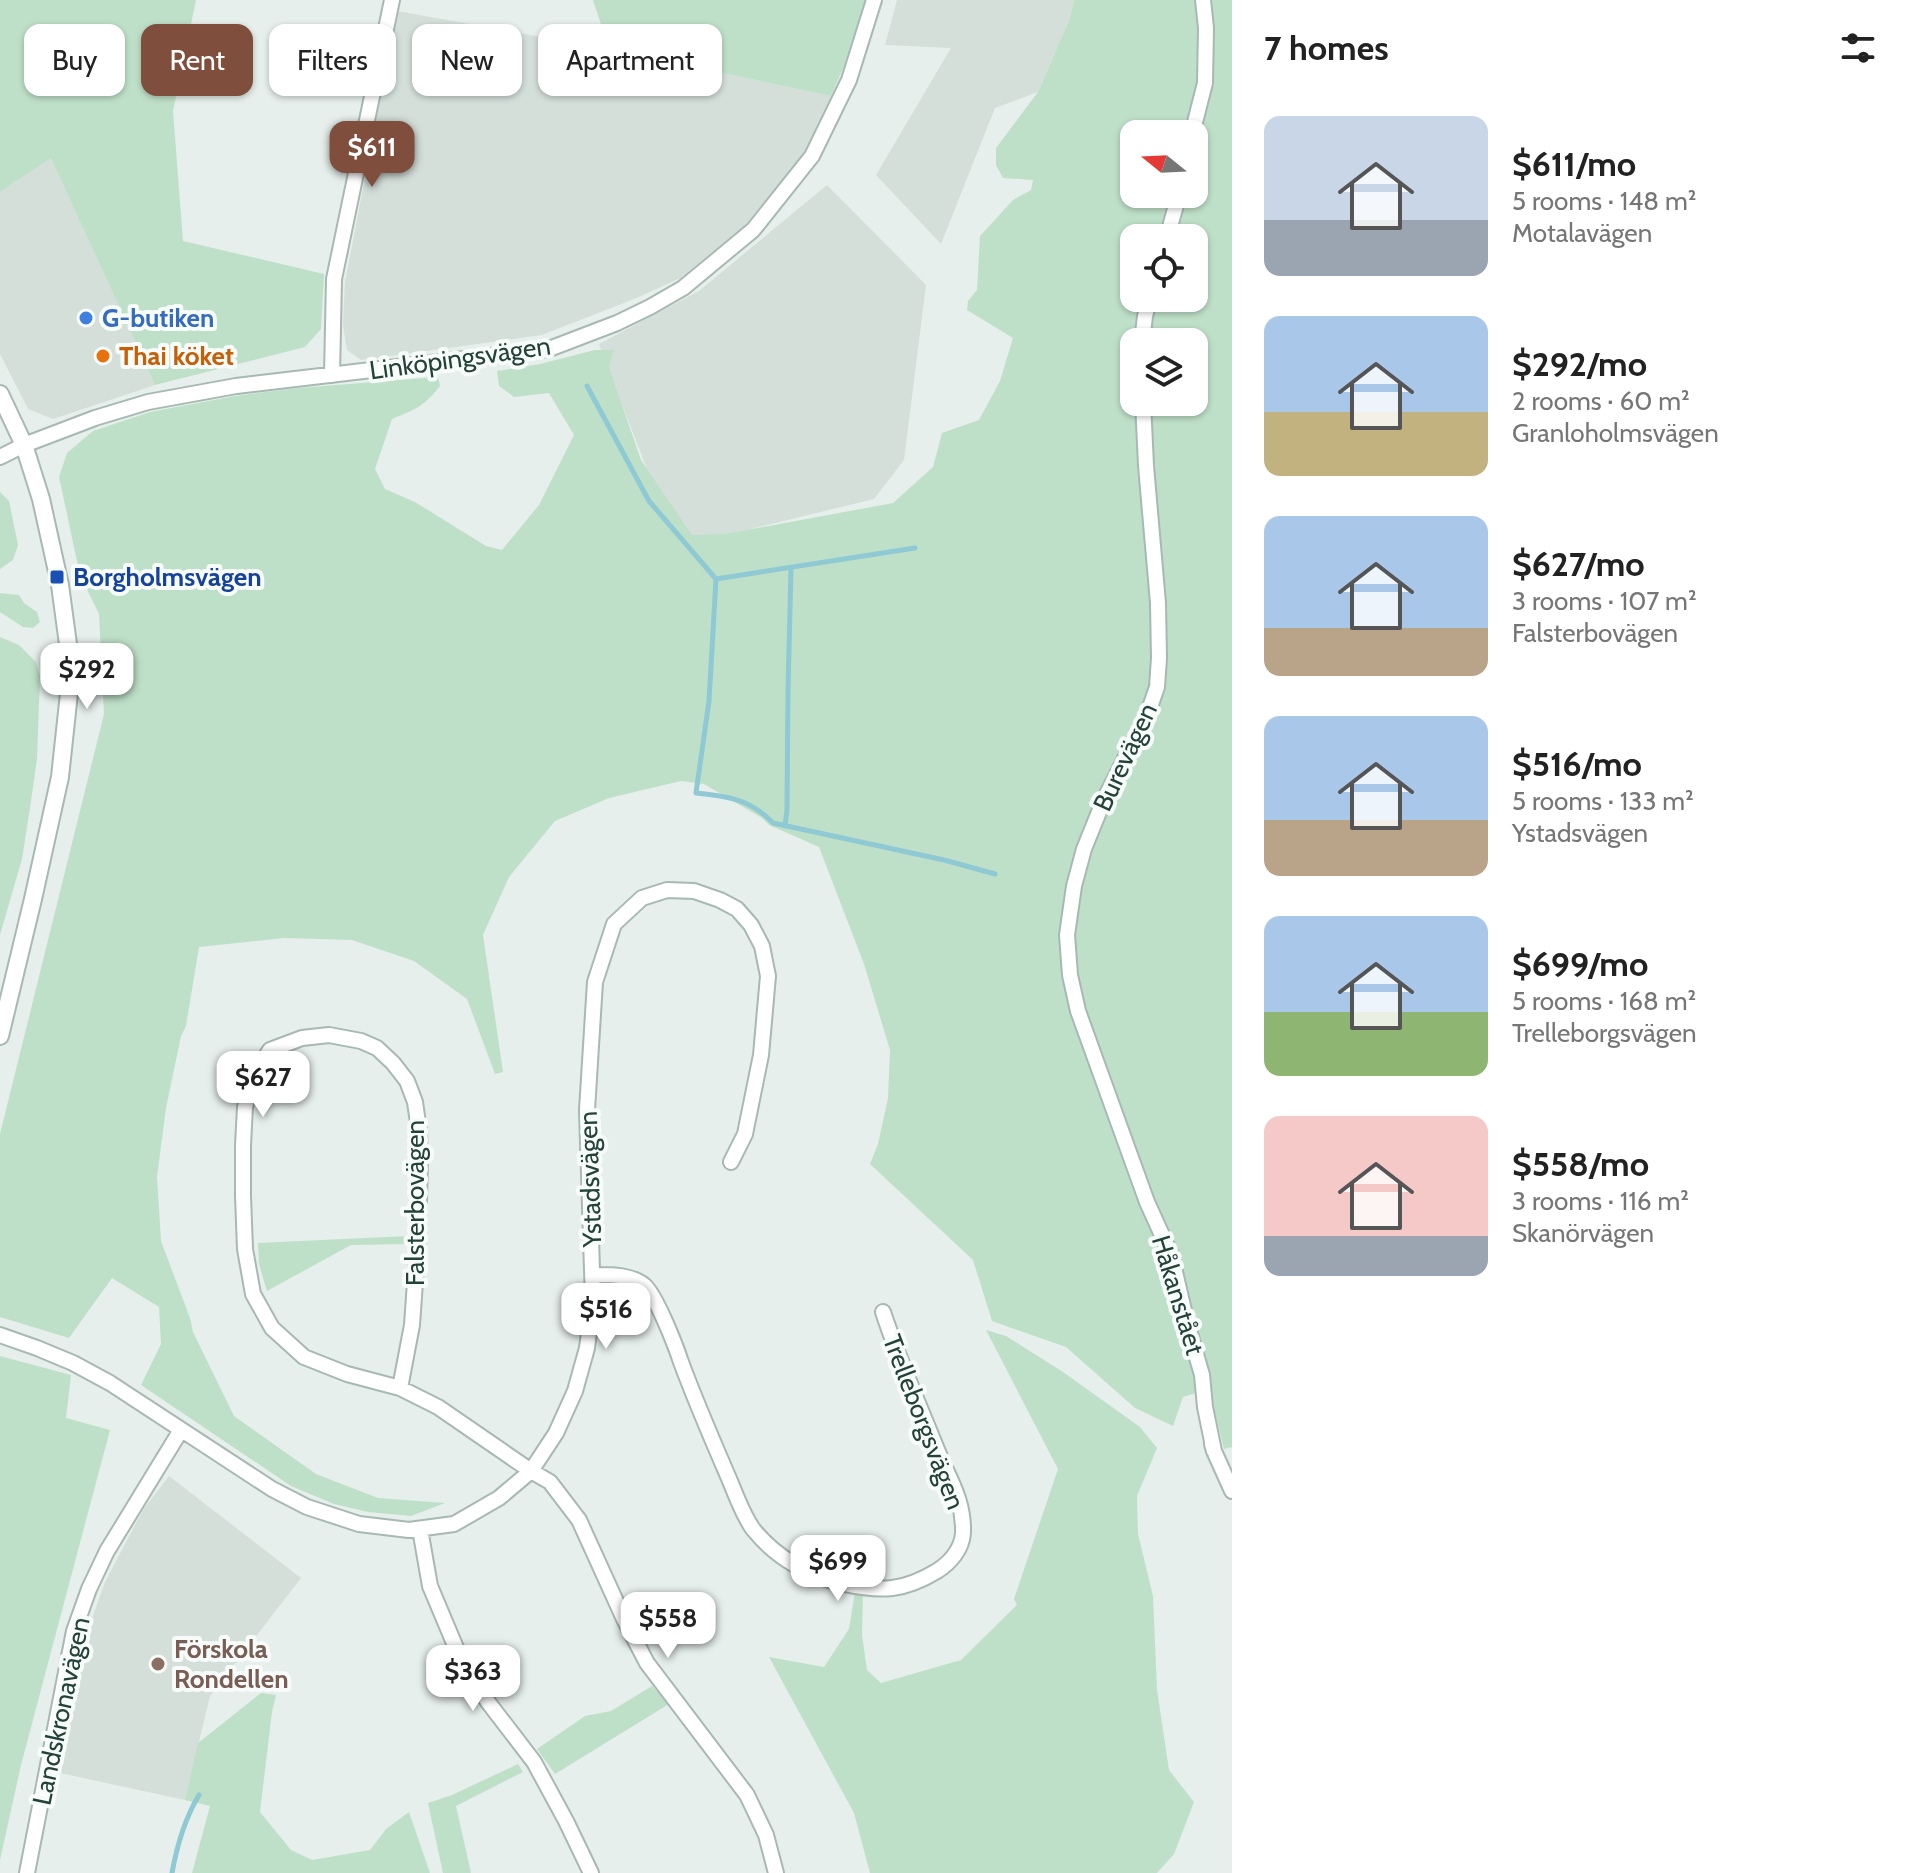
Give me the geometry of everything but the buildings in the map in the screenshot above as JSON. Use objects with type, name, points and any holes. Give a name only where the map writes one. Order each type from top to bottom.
[{"type":"street","points":[[332,375],[334,279],[392,0]]},
{"type":"street","name":"Linköpingsvägen","points":[[24,445],[148,402],[236,386],[549,349],[617,323],[683,288],[753,230],[812,156],[849,80],[874,0]]},
{"type":"street","points":[[1196,120],[1205,83],[1203,0]]},
{"type":"street","points":[[0,394],[24,445],[41,499],[60,585],[70,659],[60,777],[0,1036]]},
{"type":"street","name":"Burevägen","points":[[1094,1057],[1078,1011],[1070,975],[1067,935],[1074,886],[1084,849],[1103,802],[1148,713],[1157,687],[1158,603],[1144,416]]},
{"type":"street","points":[[0,457],[24,445]]},
{"type":"street","name":"Ystadsvägen","points":[[0,1335],[73,1363],[110,1383],[272,1489],[307,1507],[359,1524],[409,1530],[454,1524],[499,1498],[531,1471],[556,1433],[575,1391],[587,1348],[593,1302],[587,1110],[595,982],[614,924],[642,898],[667,890],[694,891],[737,909],[751,925],[762,946],[768,976],[761,1055],[745,1134],[731,1162]]},
{"type":"street","name":"Falsterbovägen","points":[[400,1388],[412,1325],[417,1255],[420,1162],[415,1102],[407,1081],[377,1048],[361,1041],[329,1035],[302,1038],[270,1050],[255,1073],[245,1107],[245,1249],[253,1294],[272,1328],[304,1357],[347,1374],[400,1388],[438,1407],[550,1482],[579,1520],[647,1663],[747,1795],[766,1835],[776,1873]]},
{"type":"street","name":"Håkanstået","points":[[1094,1057],[1147,1202],[1171,1255],[1202,1375],[1214,1451],[1232,1491]]},
{"type":"street","name":"Trelleborgsvägen","points":[[592,1275],[624,1276],[644,1285],[674,1343],[752,1528],[776,1551],[803,1570],[833,1582],[861,1588],[894,1589],[921,1580],[951,1562],[963,1536],[960,1500],[896,1351],[883,1312]]},
{"type":"street","name":"Landskronavägen","points":[[27,1873],[74,1631],[107,1551],[181,1430]]},
{"type":"street","points":[[420,1529],[430,1586],[459,1655],[488,1702],[534,1762],[591,1873]]},
{"type":"shaded area","points":[[897,0],[1074,0],[1070,18],[1038,92],[995,108],[941,244],[876,175],[951,48],[885,45]]},
{"type":"shaded area","points":[[397,11],[470,24],[412,24],[412,96],[522,96],[522,33],[538,36],[538,96],[722,96],[722,73],[831,96],[803,154],[745,225],[680,278],[542,335],[361,360],[347,350],[343,325],[345,282],[381,96],[396,96]]},
{"type":"shaded area","points":[[51,157],[155,385],[53,419],[28,409],[0,354],[0,192]]},
{"type":"shaded area","points":[[827,185],[926,285],[904,460],[874,499],[693,543],[656,493],[599,344],[699,291]]},
{"type":"shaded area","name":"Förskola Rondellen","points":[[169,1476],[301,1578],[210,1696],[185,1800],[60,1773],[87,1632],[105,1582],[143,1510]]},
{"type":"green space","points":[[0,0],[196,0],[191,24],[141,24],[141,96],[176,96],[173,111],[183,241],[324,274],[321,329],[305,347],[155,385],[51,158],[0,192]]},
{"type":"green space","points":[[593,0],[865,0],[831,96],[722,73],[722,24],[601,24]]},
{"type":"green space","points":[[1074,0],[1232,0],[1232,1449],[1224,1449],[1209,1389],[1183,1397],[1173,1426],[1135,1408],[1066,1347],[992,1321],[973,1260],[870,1164],[878,1144],[888,1098],[890,1050],[864,964],[819,847],[769,825],[704,784],[681,781],[609,798],[555,821],[509,877],[483,935],[503,1072],[495,1074],[467,999],[414,961],[352,940],[284,938],[199,947],[186,1026],[181,1036],[166,1108],[157,1177],[161,1241],[193,1332],[234,1416],[316,1474],[378,1498],[445,1503],[411,1516],[368,1512],[334,1504],[291,1486],[141,1385],[161,1344],[159,1307],[112,1278],[69,1338],[0,1317],[0,1134],[104,714],[99,614],[80,575],[59,477],[67,453],[93,431],[150,412],[298,388],[438,377],[440,386],[424,403],[392,419],[375,469],[385,489],[415,502],[486,546],[502,550],[539,505],[574,435],[549,393],[514,397],[499,386],[497,371],[595,350],[614,350],[609,367],[641,460],[692,535],[725,534],[893,503],[933,467],[942,433],[979,420],[1000,381],[1013,338],[967,310],[968,301],[977,290],[980,236],[1013,200],[1031,190],[1033,180],[1003,178],[996,165],[996,148],[1038,92],[1070,18]]},
{"type":"green space","points":[[0,492],[9,501],[18,545],[13,560],[0,569]]},
{"type":"green space","points":[[0,593],[19,595],[37,612],[40,622],[33,628],[23,627],[0,612]]},
{"type":"green space","points":[[0,637],[19,645],[36,662],[40,676],[37,759],[30,808],[22,859],[0,935]]},
{"type":"green space","points":[[408,1236],[409,1244],[351,1245],[267,1291],[259,1264],[258,1243]]},
{"type":"green space","points":[[986,1330],[1006,1336],[1063,1372],[1140,1427],[1157,1448],[1137,1496],[1138,1534],[1153,1596],[1157,1690],[1169,1770],[1194,1802],[1174,1854],[1157,1873],[870,1873],[854,1813],[769,1657],[824,1667],[849,1629],[855,1591],[863,1593],[862,1635],[867,1670],[881,1683],[961,1660],[1017,1605],[1014,1599],[1058,1469]]},
{"type":"green space","points":[[0,1356],[71,1375],[66,1418],[110,1430],[21,1765],[0,1860]]},
{"type":"green space","points":[[652,1686],[669,1704],[555,1774],[537,1749],[585,1716],[611,1711]]},
{"type":"green space","points":[[261,1693],[276,1695],[260,1812],[291,1850],[312,1860],[370,1850],[386,1829],[409,1812],[430,1873],[192,1873],[210,1806],[185,1800],[198,1743]]},
{"type":"green space","points":[[518,1764],[523,1772],[456,1806],[471,1873],[443,1873],[428,1803]]},
{"type":"waterway","points":[[587,386],[649,501],[716,579],[915,548]]},
{"type":"waterway","points":[[785,826],[791,568]]},
{"type":"waterway","points":[[716,579],[709,701],[696,793],[738,800],[773,823],[995,874]]},
{"type":"waterway","points":[[172,1873],[182,1833],[199,1795]]},
{"type":"place","name":"G-butiken","points":[[86,318]]},
{"type":"place","name":"Thai köket","points":[[103,356]]},
{"type":"place","name":"Borgholmsvägen","points":[[57,577]]},
{"type":"place","name":"Förskola Rondellen","points":[[158,1664]]}]
